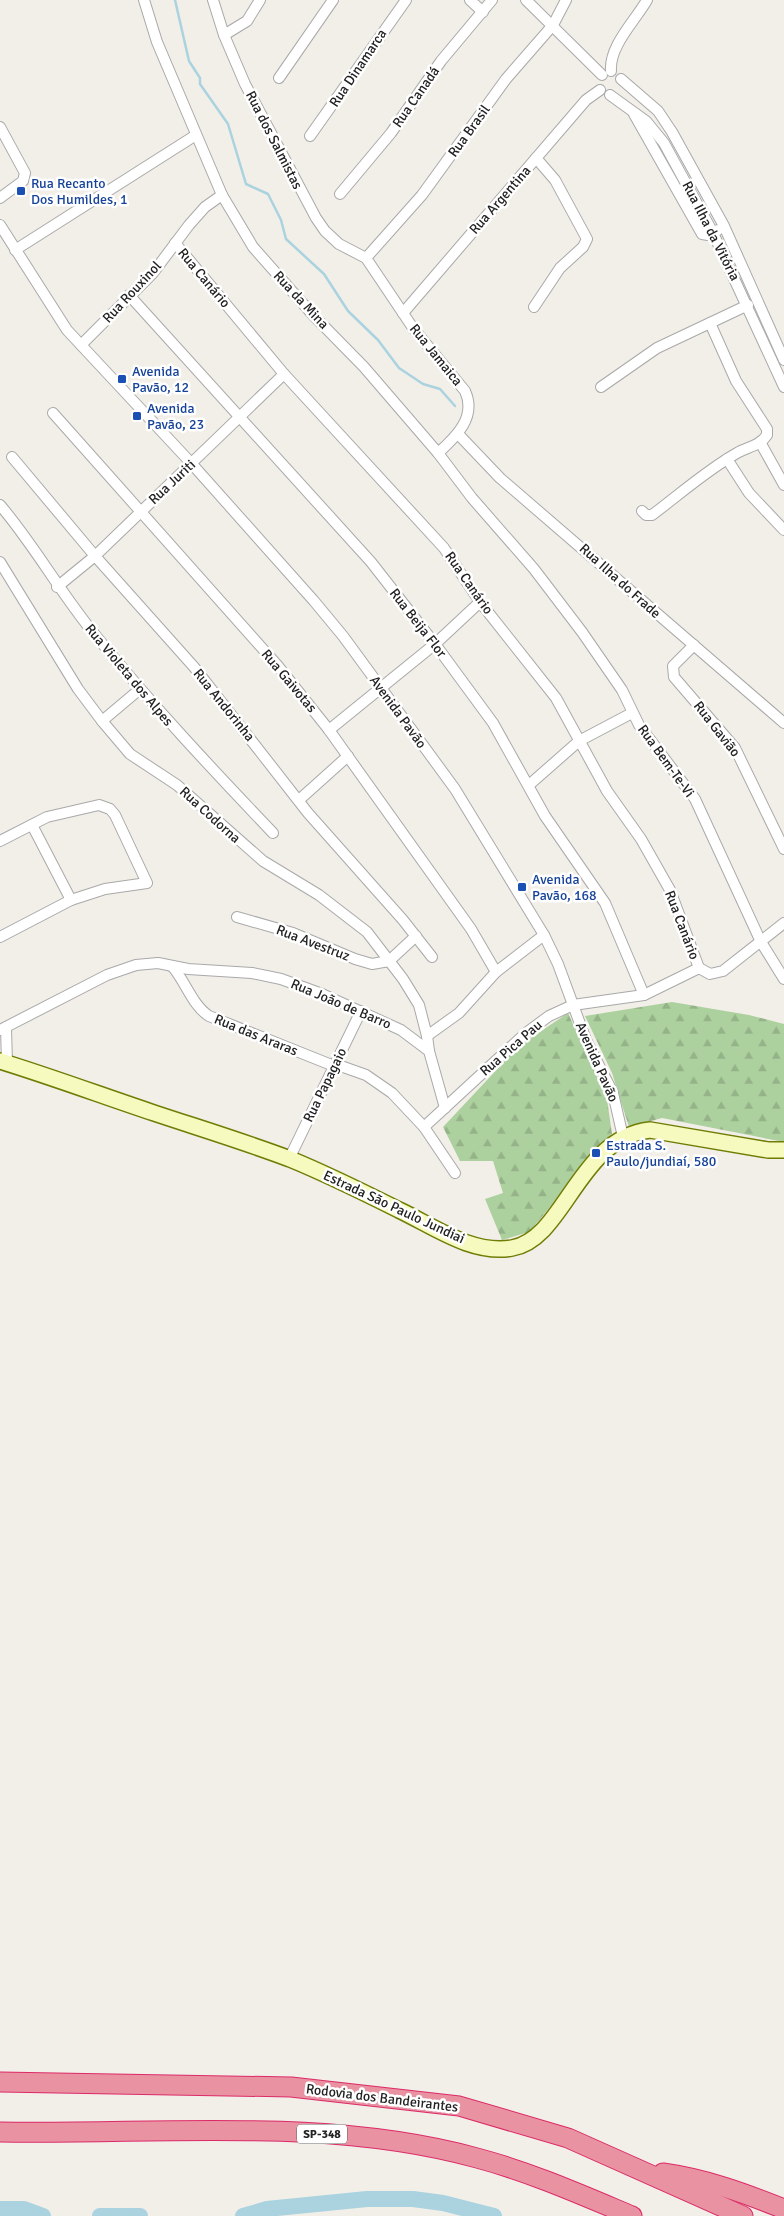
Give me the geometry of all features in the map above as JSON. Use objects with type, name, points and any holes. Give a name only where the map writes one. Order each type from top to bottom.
[{"type":"highway","name":"Rodovia dos Bandeirantes","points":[[0,2082],[291,2087],[459,2106],[568,2138],[743,2216]]},
{"type":"highway","name":"SP-348","points":[[0,2132],[287,2130],[410,2144],[477,2158],[556,2184],[632,2216]]},
{"type":"highway","points":[[644,2171],[696,2178],[751,2195],[784,2209]]},
{"type":"main road","name":"Estrada São Paulo Jundiai","points":[[3,1062],[289,1159],[343,1181],[460,1240],[473,1245],[502,1250],[514,1248],[534,1237],[550,1221],[588,1169],[609,1146],[623,1137],[638,1131],[650,1130],[784,1150]]},
{"type":"street","name":"Rua da Mina","points":[[144,0],[157,42],[222,195],[262,259],[364,367],[438,453],[472,498],[525,558]]},
{"type":"street","name":"Rua dos Salmistas","points":[[213,0],[224,35],[245,84],[316,218],[324,231],[339,244],[366,258]]},
{"type":"street","points":[[224,35],[247,21],[260,0]]},
{"type":"street","points":[[279,78],[332,0]]},
{"type":"street","name":"Rua Dinamarca","points":[[310,136],[406,0]]},
{"type":"street","points":[[470,0],[483,12]]},
{"type":"street","name":"Rua Canadá","points":[[340,194],[391,133],[441,61],[492,0]]},
{"type":"street","points":[[526,0],[606,73],[618,74],[621,79],[620,90],[610,95],[600,90],[598,82],[606,73],[617,48],[647,0]]},
{"type":"street","name":"Rua Brasil","points":[[366,258],[422,194],[506,79],[553,25],[566,0]]},
{"type":"street","name":"Rua Ilha da Vitória","points":[[621,79],[658,111],[724,226],[784,360]]},
{"type":"street","name":"Rua Argentina","points":[[403,313],[586,100],[600,90]]},
{"type":"street","name":"Rua Ilha da Vitória","points":[[610,95],[654,129],[664,143],[713,234],[748,305],[784,387]]},
{"type":"street","points":[[0,127],[25,173],[23,181],[0,198]]},
{"type":"street","points":[[16,250],[196,135]]},
{"type":"street","points":[[534,306],[560,268],[582,247],[587,239],[555,180],[536,158]]},
{"type":"street","name":"Rua Rouxinol","points":[[81,345],[153,273],[175,242],[205,208],[222,195]]},
{"type":"street","name":"Avenida Pavão","points":[[0,225],[64,326],[192,464],[314,601],[381,688],[471,813],[544,935],[558,964],[594,1057],[613,1093],[623,1137]]},
{"type":"street","points":[[713,234],[724,226]]},
{"type":"street","name":"Rua Canário","points":[[175,242],[284,374],[444,548],[480,602],[556,698],[607,791],[641,838],[670,890],[699,968]]},
{"type":"street","name":"Rua Jamaica","points":[[366,258],[403,313],[465,391],[468,398],[468,409],[459,435]]},
{"type":"street","name":"Rua Beija Flor","points":[[129,295],[370,562],[435,644],[493,723],[530,785],[545,816],[605,902],[644,995]]},
{"type":"street","points":[[601,386],[657,348],[748,305]]},
{"type":"street","points":[[642,511],[646,515],[652,515],[727,459],[760,442],[767,435],[766,429],[736,381],[710,323]]},
{"type":"street","name":"Rua Juriti","points":[[57,587],[95,556],[284,374]]},
{"type":"street","name":"Rua Gaivotas","points":[[53,413],[278,666],[329,730],[471,929],[496,972]]},
{"type":"street","points":[[438,453],[459,435]]},
{"type":"street","name":"Rua Ilha do Frade","points":[[459,435],[500,478],[784,723]]},
{"type":"street","points":[[760,442],[784,485]]},
{"type":"street","name":"Rua Andorinha","points":[[12,457],[95,556],[194,667],[298,800],[432,957]]},
{"type":"street","points":[[727,459],[750,493],[784,530]]},
{"type":"street","name":"Rua Violeta dos Alpes","points":[[0,505],[28,541],[57,587],[140,689],[234,795],[273,834]]},
{"type":"street","name":"Rua Bem-Te-Vi","points":[[525,558],[606,666],[622,690],[632,713],[681,779],[703,813],[721,857],[761,942],[784,979]]},
{"type":"street","name":"Rua Codorna","points":[[0,562],[78,688],[102,721],[130,754],[177,785],[263,861],[346,914],[367,932],[403,979],[418,1005],[428,1036],[428,1051]]},
{"type":"street","points":[[329,730],[435,644],[480,602]]},
{"type":"street","name":"Rua Gavião","points":[[694,645],[673,666],[674,677],[734,748],[784,849]]},
{"type":"street","points":[[102,721],[140,689]]},
{"type":"street","points":[[530,785],[579,741],[632,713]]},
{"type":"street","points":[[298,800],[348,756]]},
{"type":"street","points":[[0,937],[71,900],[106,889],[147,882],[110,809],[99,805],[47,817],[1,840]]},
{"type":"street","points":[[32,825],[71,900]]},
{"type":"street","name":"Rua Avestruz","points":[[237,917],[293,933],[355,959],[372,964],[389,961]]},
{"type":"street","points":[[699,968],[716,974],[784,923]]},
{"type":"street","points":[[428,1036],[459,1013],[496,972],[544,935]]},
{"type":"street","points":[[389,961],[416,936]]},
{"type":"street","name":"Rua João de Barro","points":[[3,1029],[119,970],[158,963],[188,969],[252,973],[281,980],[322,994],[401,1030],[428,1051]]},
{"type":"street","name":"Rua das Araras","points":[[172,966],[184,982],[200,1010],[209,1016],[334,1065],[366,1075],[382,1085],[424,1127],[454,1173]]},
{"type":"street","name":"Rua Pica Pau","points":[[424,1127],[526,1033],[549,1016],[573,1005],[644,995],[699,968]]},
{"type":"street","name":"Rua Papagaio","points":[[289,1159],[361,1011]]},
{"type":"street","points":[[3,1029],[3,1062]]},
{"type":"street","points":[[428,1051],[445,1108]]},
{"type":"green space","points":[[672,1002],[749,1015],[784,1024],[784,1142],[662,1118],[629,1127],[612,1073],[585,1016]]},
{"type":"green space","points":[[568,1013],[607,1099],[612,1134],[529,1232],[502,1240],[485,1199],[503,1193],[493,1161],[460,1161],[443,1127],[519,1046]]},
{"type":"waterway","points":[[175,0],[189,61],[200,78],[200,84],[228,124],[246,184],[268,194],[281,220],[286,239],[324,274],[348,311],[378,340],[399,368],[423,384],[440,389],[455,406]]},
{"type":"waterway","points":[[243,2216],[267,2209],[367,2199],[413,2199],[443,2203],[494,2216]]},
{"type":"waterway","points":[[0,2209],[24,2209],[43,2216]]},
{"type":"waterway","points":[[100,2216],[140,2216]]},
{"type":"place","name":"Rua Recanto Dos Humildes, 1","points":[[21,191]]},
{"type":"place","name":"Avenida Pavão, 12","points":[[122,379]]},
{"type":"place","name":"Avenida Pavão, 23","points":[[137,416]]},
{"type":"place","name":"Avenida Pavão, 168","points":[[522,887]]},
{"type":"place","name":"Estrada S. Paulo/jundiaí, 580","points":[[596,1153]]}]
